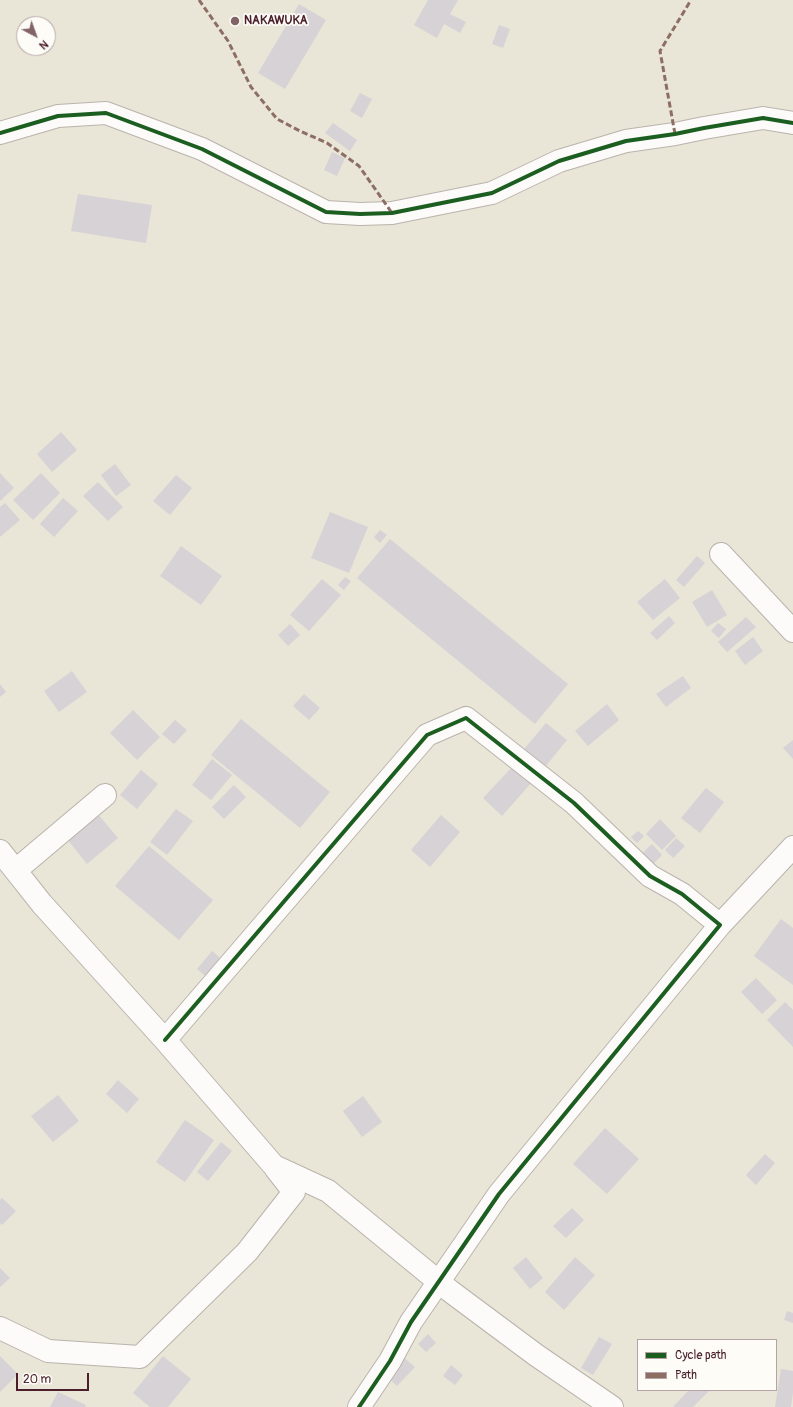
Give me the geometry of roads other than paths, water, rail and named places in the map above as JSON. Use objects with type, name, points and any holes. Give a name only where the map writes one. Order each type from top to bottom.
[{"type":"street","points":[[0,133],[58,116],[106,113],[202,149],[326,212],[360,214],[392,213],[492,194],[559,161],[626,142],[763,118],[793,123]]},
{"type":"street","points":[[721,554],[793,631]]},
{"type":"street","points":[[165,1040],[427,736],[466,718],[574,803],[650,876],[682,894],[720,925]]},
{"type":"street","points":[[16,870],[105,795]]},
{"type":"street","points":[[359,1407],[390,1361],[411,1322],[499,1194],[720,925],[793,847]]},
{"type":"street","points":[[0,851],[42,904],[165,1040],[274,1166],[294,1192],[247,1252],[140,1358],[48,1351],[0,1328]]},
{"type":"street","points":[[274,1166],[328,1191],[439,1283],[536,1355],[612,1407]]},
{"type":"place","name":"NAKAWUKA","points":[[235,21]]}]
